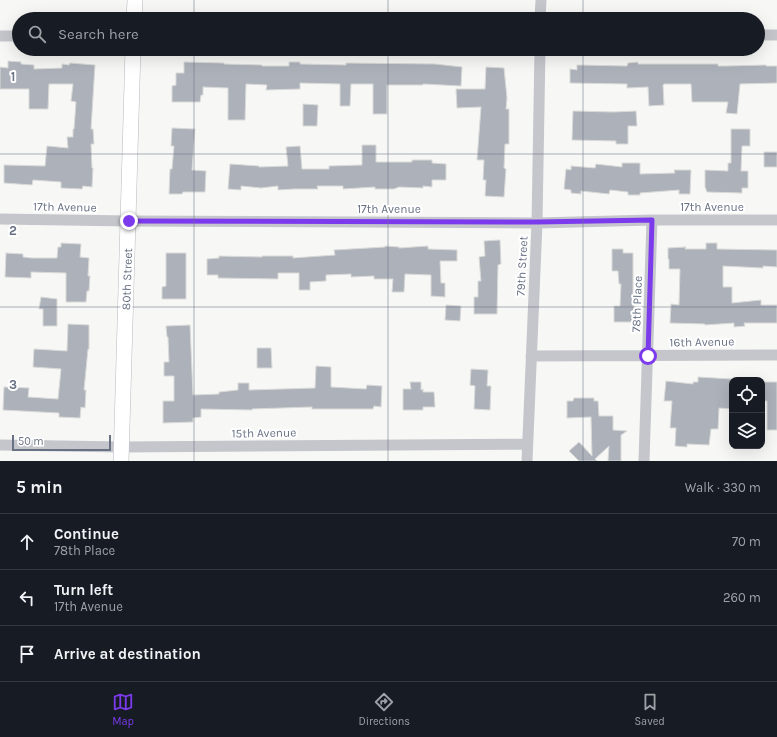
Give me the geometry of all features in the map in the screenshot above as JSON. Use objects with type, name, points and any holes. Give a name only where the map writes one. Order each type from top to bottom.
[{"type":"street","points":[[134,12],[135,0]]},
{"type":"street","points":[[540,12],[541,0]]},
{"type":"street","points":[[765,35],[777,34]]},
{"type":"street","points":[[0,36],[12,36]]},
{"type":"street","name":"80th Street","points":[[122,454],[133,56]]},
{"type":"street","name":"79th Street","points":[[527,461],[537,222],[540,56]]},
{"type":"street","name":"17th Avenue","points":[[0,219],[129,221],[537,222],[777,220]]},
{"type":"street","name":"78th Place","points":[[644,461],[652,220]]},
{"type":"street","name":"16th Avenue","points":[[531,356],[777,355]]},
{"type":"street","name":"15th Avenue","points":[[0,445],[122,454],[527,444]]},
{"type":"building","points":[[8,61],[34,65],[34,69],[62,68],[62,64],[69,65],[70,63],[95,65],[91,129],[93,129],[94,144],[91,144],[93,168],[92,187],[83,186],[82,189],[61,188],[61,182],[33,180],[32,185],[4,183],[4,165],[45,166],[47,146],[68,148],[67,137],[73,137],[76,102],[71,101],[73,84],[49,84],[48,109],[29,109],[29,89],[0,89],[0,67],[8,68]]},
{"type":"building","points":[[184,62],[262,66],[289,66],[289,62],[300,62],[300,64],[346,65],[346,63],[435,64],[462,67],[461,86],[423,84],[387,85],[387,114],[373,114],[373,84],[351,84],[350,106],[340,106],[340,84],[300,83],[300,89],[266,90],[267,85],[246,84],[245,120],[228,120],[228,88],[203,87],[203,95],[201,95],[200,102],[172,102],[172,86],[176,85],[176,73],[184,73]]},
{"type":"building","points":[[638,62],[638,64],[777,66],[777,83],[740,84],[737,114],[726,113],[728,102],[692,102],[691,84],[664,84],[664,105],[649,106],[648,87],[627,88],[627,84],[570,83],[570,69],[577,70],[577,65],[627,66],[628,63]]},
{"type":"building","points":[[486,67],[504,68],[507,98],[506,109],[509,109],[509,144],[505,144],[504,168],[506,169],[504,197],[485,196],[486,180],[483,180],[484,160],[477,160],[481,107],[457,108],[456,89],[485,89]]},
{"type":"building","points":[[303,104],[318,105],[317,126],[303,126]]},
{"type":"building","points":[[573,111],[636,111],[637,126],[628,126],[628,144],[616,144],[616,141],[572,140]]},
{"type":"building","points":[[172,128],[195,129],[192,170],[206,171],[205,192],[183,192],[182,194],[169,194],[170,169],[172,169],[174,146],[171,146]]},
{"type":"building","points":[[731,129],[750,129],[750,146],[742,146],[741,171],[748,171],[748,188],[742,188],[742,193],[707,192],[705,187],[705,170],[728,171],[728,163],[731,163]]},
{"type":"building","points":[[362,145],[376,145],[376,162],[412,162],[412,160],[432,160],[432,163],[446,164],[446,180],[432,180],[432,187],[423,186],[423,188],[399,187],[394,189],[375,189],[375,187],[343,189],[343,186],[317,186],[318,189],[278,190],[278,186],[261,188],[241,186],[241,190],[228,189],[230,164],[259,167],[288,166],[286,147],[300,146],[302,169],[329,169],[329,166],[362,165]]},
{"type":"building","points":[[764,152],[777,152],[777,167],[764,167]]},
{"type":"building","points":[[622,163],[640,163],[640,174],[675,173],[674,170],[691,170],[690,194],[679,194],[679,190],[628,195],[628,192],[610,190],[609,194],[581,191],[581,194],[571,193],[571,190],[564,189],[566,169],[571,170],[571,166],[595,168],[596,164],[622,167]]},
{"type":"building","points":[[500,240],[501,264],[498,265],[497,314],[474,314],[474,297],[478,297],[478,281],[481,281],[479,257],[485,256],[484,241]]},
{"type":"building","points":[[61,243],[81,244],[80,257],[89,258],[89,291],[87,291],[86,302],[66,302],[66,273],[31,272],[31,278],[5,277],[6,253],[23,254],[23,257],[31,258],[57,258],[58,247],[61,247]]},
{"type":"building","points":[[706,243],[717,243],[717,249],[777,250],[777,267],[763,266],[763,268],[723,266],[723,287],[732,287],[732,303],[761,300],[761,305],[777,305],[777,323],[744,323],[745,326],[734,327],[734,323],[705,325],[670,323],[671,304],[679,305],[680,269],[669,269],[668,248],[686,247],[685,249],[706,249]]},
{"type":"building","points":[[385,246],[399,248],[428,246],[428,249],[457,250],[457,261],[440,261],[441,283],[445,283],[445,297],[431,296],[431,275],[405,274],[404,292],[392,292],[393,279],[374,279],[374,276],[351,277],[351,274],[326,275],[326,281],[310,282],[310,290],[299,290],[299,273],[278,273],[278,279],[218,278],[218,275],[207,275],[207,259],[219,258],[219,256],[293,256],[293,258],[335,255],[334,250]]},
{"type":"building","points":[[612,249],[623,249],[623,253],[633,253],[634,322],[614,322],[614,306],[620,306],[621,284],[619,284],[618,271],[612,271]]},
{"type":"building","points":[[166,253],[186,253],[186,299],[162,299],[162,287],[166,286]]},
{"type":"building","points":[[41,297],[57,299],[57,326],[43,326],[43,309],[39,309]]},
{"type":"building","points":[[446,305],[461,306],[460,321],[445,320]]},
{"type":"building","points":[[68,324],[89,325],[89,349],[84,390],[86,390],[85,408],[81,407],[80,418],[59,417],[59,413],[3,410],[4,387],[29,388],[28,397],[58,399],[61,369],[33,367],[34,349],[67,351]]},
{"type":"building","points":[[190,325],[193,395],[219,394],[219,392],[238,390],[238,383],[249,383],[249,390],[315,388],[316,366],[331,367],[331,387],[366,389],[367,385],[382,386],[381,407],[374,406],[373,409],[312,409],[312,407],[252,410],[201,409],[201,417],[193,418],[193,422],[163,423],[163,401],[174,401],[174,376],[164,376],[164,362],[169,362],[166,326]]},
{"type":"building","points":[[257,348],[271,348],[272,368],[257,368]]},
{"type":"building","points":[[471,369],[488,370],[487,386],[491,386],[490,410],[474,409],[475,386],[470,385]]},
{"type":"building","points":[[698,377],[729,379],[729,409],[719,408],[718,429],[711,429],[709,445],[687,444],[687,447],[675,446],[676,428],[670,428],[672,401],[664,401],[666,381],[693,384],[693,382],[698,382]]},
{"type":"building","points":[[410,382],[421,382],[421,390],[423,389],[423,392],[434,392],[435,407],[423,407],[423,410],[403,410],[403,389],[411,389]]},
{"type":"building","points":[[765,382],[777,382],[777,430],[767,430],[767,401],[765,401]]},
{"type":"building","points":[[574,398],[594,398],[594,401],[598,401],[599,416],[613,416],[613,430],[627,431],[621,435],[621,461],[608,461],[609,446],[595,459],[597,461],[579,461],[569,451],[579,442],[592,456],[591,417],[567,418],[567,401],[573,401]]},
{"type":"route","points":[[129,221],[537,222],[652,220],[648,356]]}]
